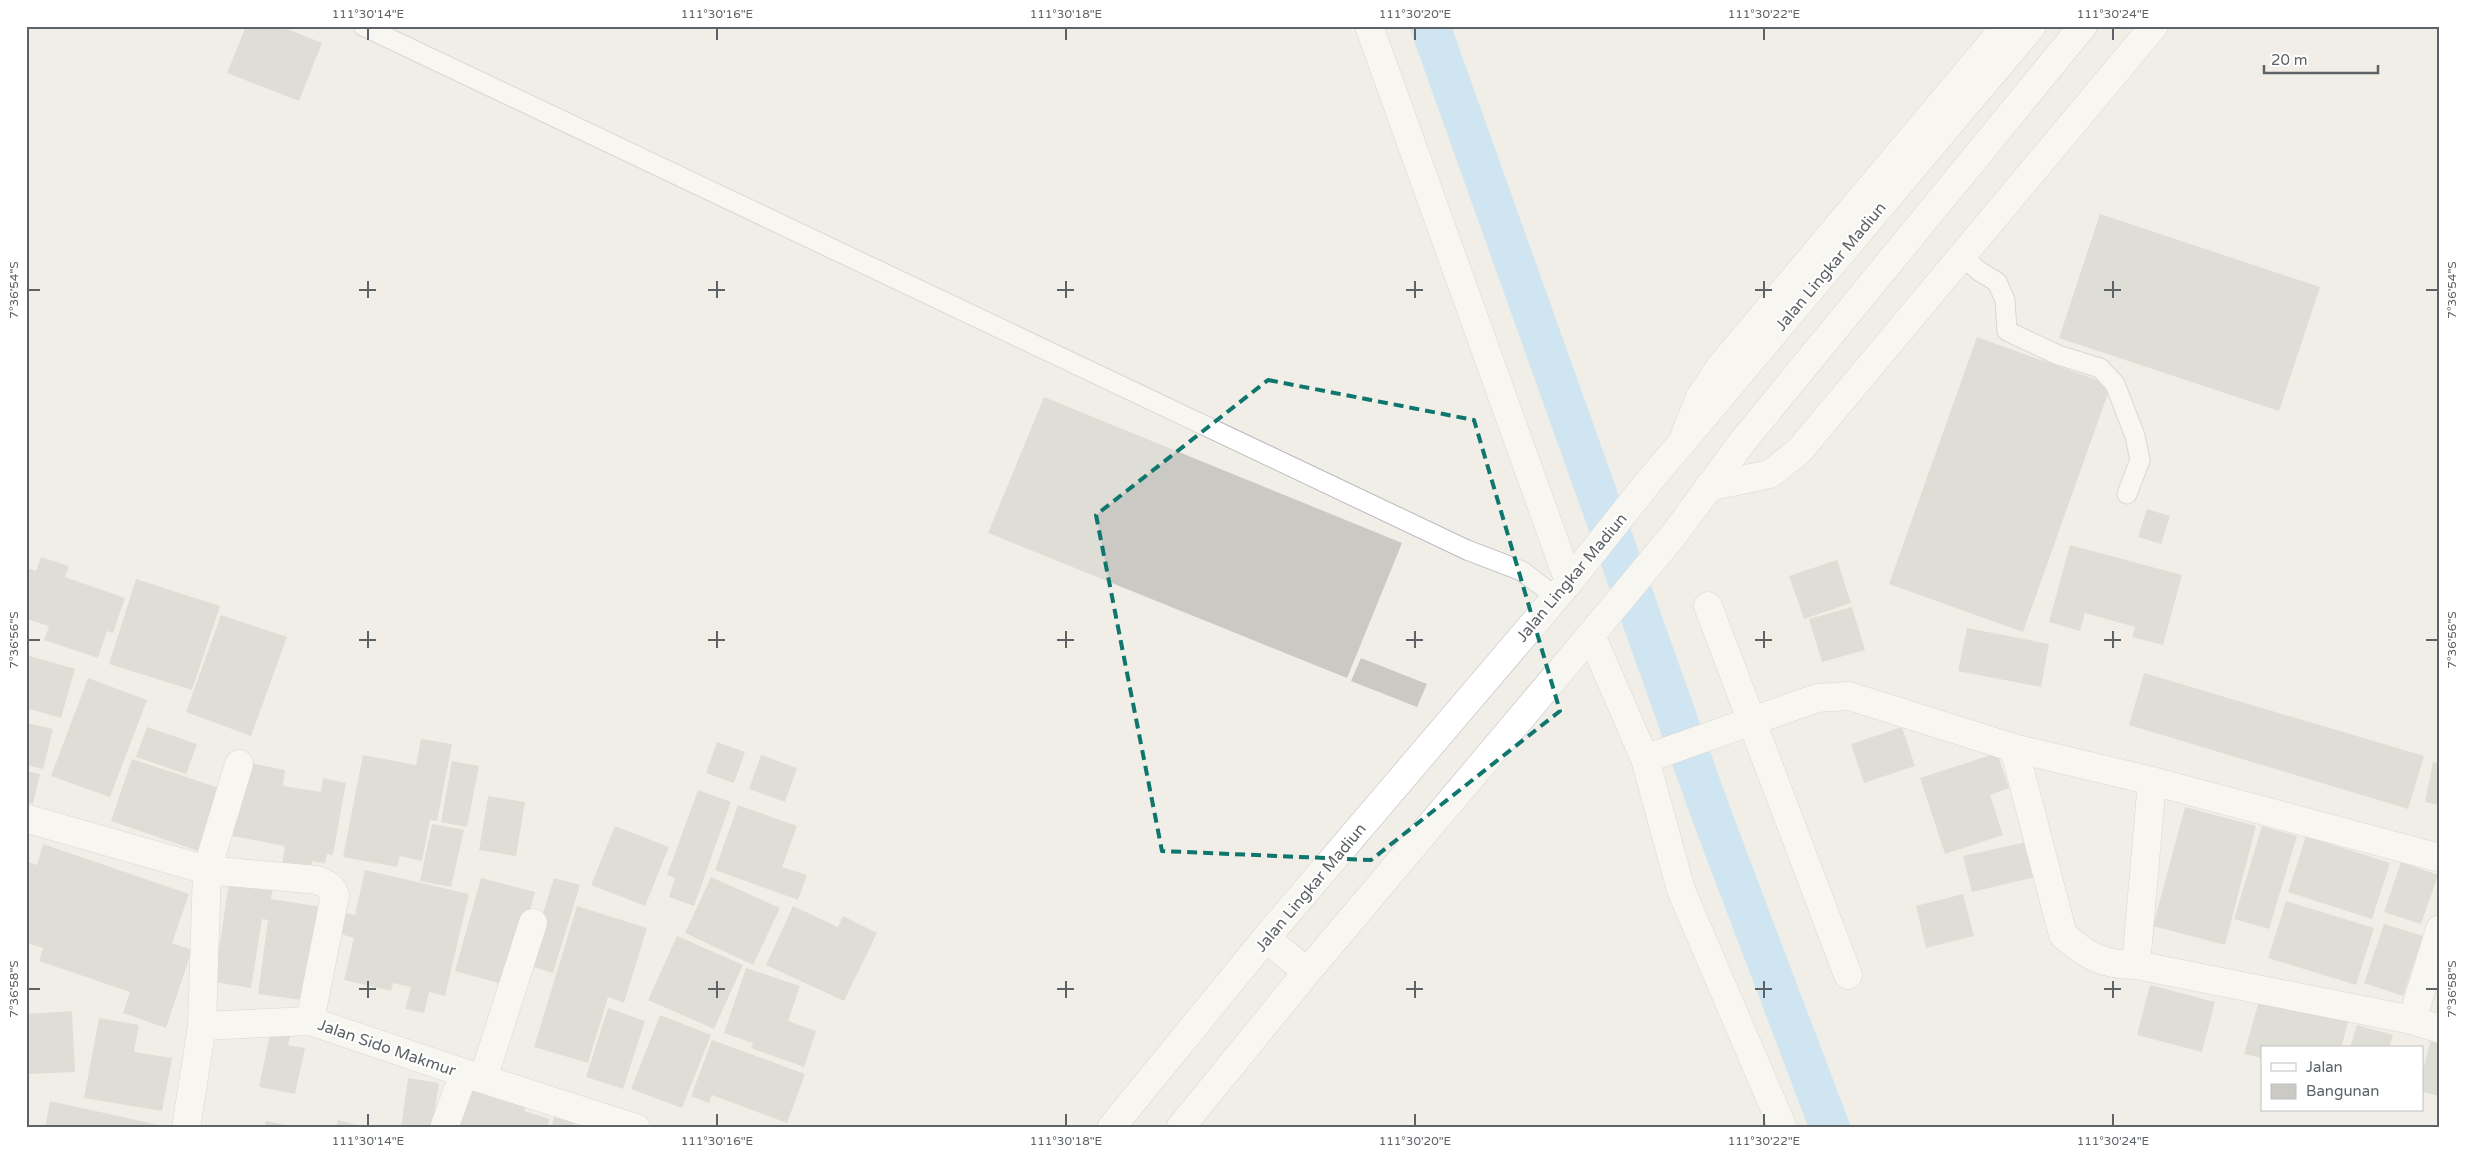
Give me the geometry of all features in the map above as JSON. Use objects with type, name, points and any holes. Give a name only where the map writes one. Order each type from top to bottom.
[{"type":"street","points":[[1368,26],[1562,589]]},
{"type":"street","points":[[1681,443],[1700,397],[1720,366],[2006,26]]},
{"type":"street","name":"Jalan Lingkar Madiun","points":[[1111,1128],[1266,938],[1562,589],[1681,443],[2032,26]]},
{"type":"street","points":[[1180,1128],[1307,972],[1676,532],[1743,441],[2083,26]]},
{"type":"street","points":[[1708,488],[1770,474],[1792,457],[2154,26]]},
{"type":"street","points":[[1708,606],[1848,976]]},
{"type":"street","points":[[1591,635],[1654,756],[1681,890],[1783,1128]]},
{"type":"street","points":[[1654,756],[1817,698],[1849,696],[2014,748],[2152,781],[2440,858]]},
{"type":"street","points":[[2014,748],[2063,934],[2085,953],[2114,965],[2136,965],[2412,1020],[2440,1029]]},
{"type":"street","points":[[186,1128],[202,1026],[207,870],[239,764]]},
{"type":"street","points":[[2136,965],[2152,781]]},
{"type":"street","points":[[28,819],[207,870],[317,880],[332,888],[335,896],[310,1021]]},
{"type":"street","points":[[444,1128],[474,1076],[534,922]]},
{"type":"street","points":[[2412,1020],[2440,929]]},
{"type":"street","points":[[1266,938],[1307,972]]},
{"type":"street","name":"Jalan Sido Makmur","points":[[202,1026],[310,1021],[636,1128]]},
{"type":"lane","points":[[363,26],[1467,550],[1562,589]]},
{"type":"lane","points":[[1962,256],[1979,272],[1997,282],[2005,300],[2007,331],[2058,355],[2100,368],[2116,384],[2135,436],[2140,460],[2127,494]]},
{"type":"highlighted area","points":[[1268,380],[1474,420],[1560,711],[1371,860],[1162,851],[1096,515]]},
{"type":"building","points":[[246,26],[280,26],[322,43],[299,101],[227,73]]},
{"type":"building","points":[[2100,214],[2320,287],[2279,411],[2059,338]]},
{"type":"building","points":[[1977,337],[2111,385],[2023,632],[1889,584]]},
{"type":"building","points":[[1044,397],[1402,543],[1347,678],[988,533]]},
{"type":"building","points":[[2147,509],[2170,516],[2161,544],[2138,537]]},
{"type":"building","points":[[2070,545],[2182,575],[2163,645],[2132,637],[2135,627],[2085,613],[2080,631],[2049,622]]},
{"type":"building","points":[[41,557],[69,566],[65,577],[125,598],[113,633],[107,631],[98,658],[44,640],[49,626],[26,619],[26,567],[36,571]]},
{"type":"building","points":[[1837,560],[1851,603],[1804,619],[1789,576]]},
{"type":"building","points":[[136,579],[220,606],[192,690],[109,664]]},
{"type":"building","points":[[1852,607],[1865,650],[1822,662],[1809,619]]},
{"type":"building","points":[[221,615],[287,637],[251,736],[186,712]]},
{"type":"building","points":[[1967,628],[2049,644],[2041,687],[1958,671]]},
{"type":"building","points":[[26,655],[75,669],[61,718],[26,708]]},
{"type":"building","points":[[1361,658],[1427,684],[1417,707],[1351,681]]},
{"type":"building","points":[[2144,673],[2424,756],[2408,809],[2129,725]]},
{"type":"building","points":[[88,678],[147,700],[110,797],[51,776]]},
{"type":"building","points":[[26,723],[53,729],[43,769],[26,765]]},
{"type":"building","points":[[147,727],[197,744],[186,774],[136,757]]},
{"type":"building","points":[[1902,727],[1915,766],[1864,783],[1851,744]]},
{"type":"building","points":[[421,739],[452,744],[437,821],[430,820],[422,861],[400,856],[397,867],[343,857],[363,755],[416,765]]},
{"type":"building","points":[[717,742],[745,752],[734,783],[706,773]]},
{"type":"building","points":[[1997,753],[2009,788],[1990,795],[2003,835],[1945,854],[1920,778]]},
{"type":"building","points":[[761,755],[797,768],[785,802],[749,789]]},
{"type":"building","points":[[132,759],[222,789],[201,852],[111,821]]},
{"type":"building","points":[[452,761],[479,766],[467,827],[441,822]]},
{"type":"building","points":[[246,762],[285,770],[283,786],[321,792],[323,778],[346,783],[333,855],[327,854],[325,863],[312,861],[310,870],[282,865],[285,846],[233,836]]},
{"type":"building","points":[[2433,762],[2440,763],[2440,805],[2425,802]]},
{"type":"building","points":[[26,771],[40,774],[33,804],[26,802]]},
{"type":"building","points":[[698,790],[731,802],[694,906],[669,897],[675,878],[667,875]]},
{"type":"building","points":[[488,796],[525,802],[516,856],[479,850]]},
{"type":"building","points":[[738,805],[797,826],[782,867],[807,875],[798,900],[715,870]]},
{"type":"building","points":[[2185,807],[2256,826],[2225,945],[2153,926]]},
{"type":"building","points":[[432,824],[464,830],[451,887],[420,881]]},
{"type":"building","points":[[615,826],[669,847],[645,906],[591,885]]},
{"type":"building","points":[[2262,826],[2297,836],[2269,929],[2234,919]]},
{"type":"building","points":[[2306,836],[2390,863],[2372,919],[2288,892]]},
{"type":"building","points":[[2031,841],[2039,876],[1972,892],[1963,856]]},
{"type":"building","points":[[43,844],[189,894],[172,943],[192,950],[166,1028],[123,1013],[130,992],[39,961],[43,948],[26,943],[26,861],[37,865]]},
{"type":"building","points":[[2401,862],[2438,875],[2421,924],[2384,912]]},
{"type":"building","points":[[365,870],[469,894],[445,996],[429,992],[424,1013],[405,1009],[411,987],[393,983],[391,991],[344,980],[354,938],[337,933],[342,912],[355,915]]},
{"type":"building","points":[[230,876],[274,882],[271,899],[322,907],[309,1001],[258,994],[268,920],[262,919],[251,988],[214,982]]},
{"type":"building","points":[[711,877],[780,908],[753,965],[685,933]]},
{"type":"building","points":[[481,878],[535,892],[509,986],[455,971]]},
{"type":"building","points":[[554,878],[580,885],[553,973],[527,965]]},
{"type":"building","points":[[1963,894],[1974,936],[1926,948],[1916,906]]},
{"type":"building","points":[[2286,901],[2374,928],[2356,985],[2268,958]]},
{"type":"building","points":[[577,906],[647,928],[624,1003],[608,997],[588,1063],[534,1047]]},
{"type":"building","points":[[793,906],[838,927],[843,916],[877,933],[844,1001],[766,965]]},
{"type":"building","points":[[2384,924],[2423,936],[2403,996],[2364,983]]},
{"type":"building","points":[[677,936],[743,965],[714,1029],[648,1000]]},
{"type":"building","points":[[746,968],[800,986],[788,1021],[816,1031],[804,1067],[751,1048],[753,1043],[724,1033]]},
{"type":"building","points":[[2150,985],[2215,1002],[2202,1052],[2137,1035]]},
{"type":"building","points":[[2261,994],[2349,1019],[2342,1046],[2261,1046],[2261,1058],[2244,1054]]},
{"type":"building","points":[[608,1008],[645,1021],[623,1089],[586,1077]]},
{"type":"building","points":[[72,1011],[75,1072],[28,1074],[26,1014]]},
{"type":"building","points":[[660,1015],[711,1035],[682,1108],[631,1089]]},
{"type":"building","points":[[99,1018],[139,1025],[134,1052],[172,1058],[162,1111],[84,1098]]},
{"type":"building","points":[[2357,1025],[2393,1035],[2390,1046],[2351,1046]]},
{"type":"building","points":[[271,1029],[291,1033],[288,1045],[305,1048],[295,1094],[259,1087]]},
{"type":"building","points":[[2431,1039],[2440,1041],[2440,1096],[2424,1092],[2424,1065]]},
{"type":"building","points":[[712,1040],[805,1074],[787,1123],[712,1095],[709,1103],[691,1096]]},
{"type":"building","points":[[408,1078],[439,1083],[432,1128],[401,1128]]},
{"type":"building","points":[[468,1086],[526,1105],[524,1111],[550,1119],[547,1128],[454,1128]]},
{"type":"building","points":[[50,1101],[168,1127],[168,1128],[45,1128]]},
{"type":"building","points":[[555,1113],[575,1120],[572,1128],[551,1128]]},
{"type":"building","points":[[338,1120],[365,1127],[365,1128],[336,1128]]},
{"type":"building","points":[[266,1121],[298,1127],[298,1128],[264,1128]]},
{"type":"waterway","points":[[1430,26],[1713,819],[1830,1128]]}]
